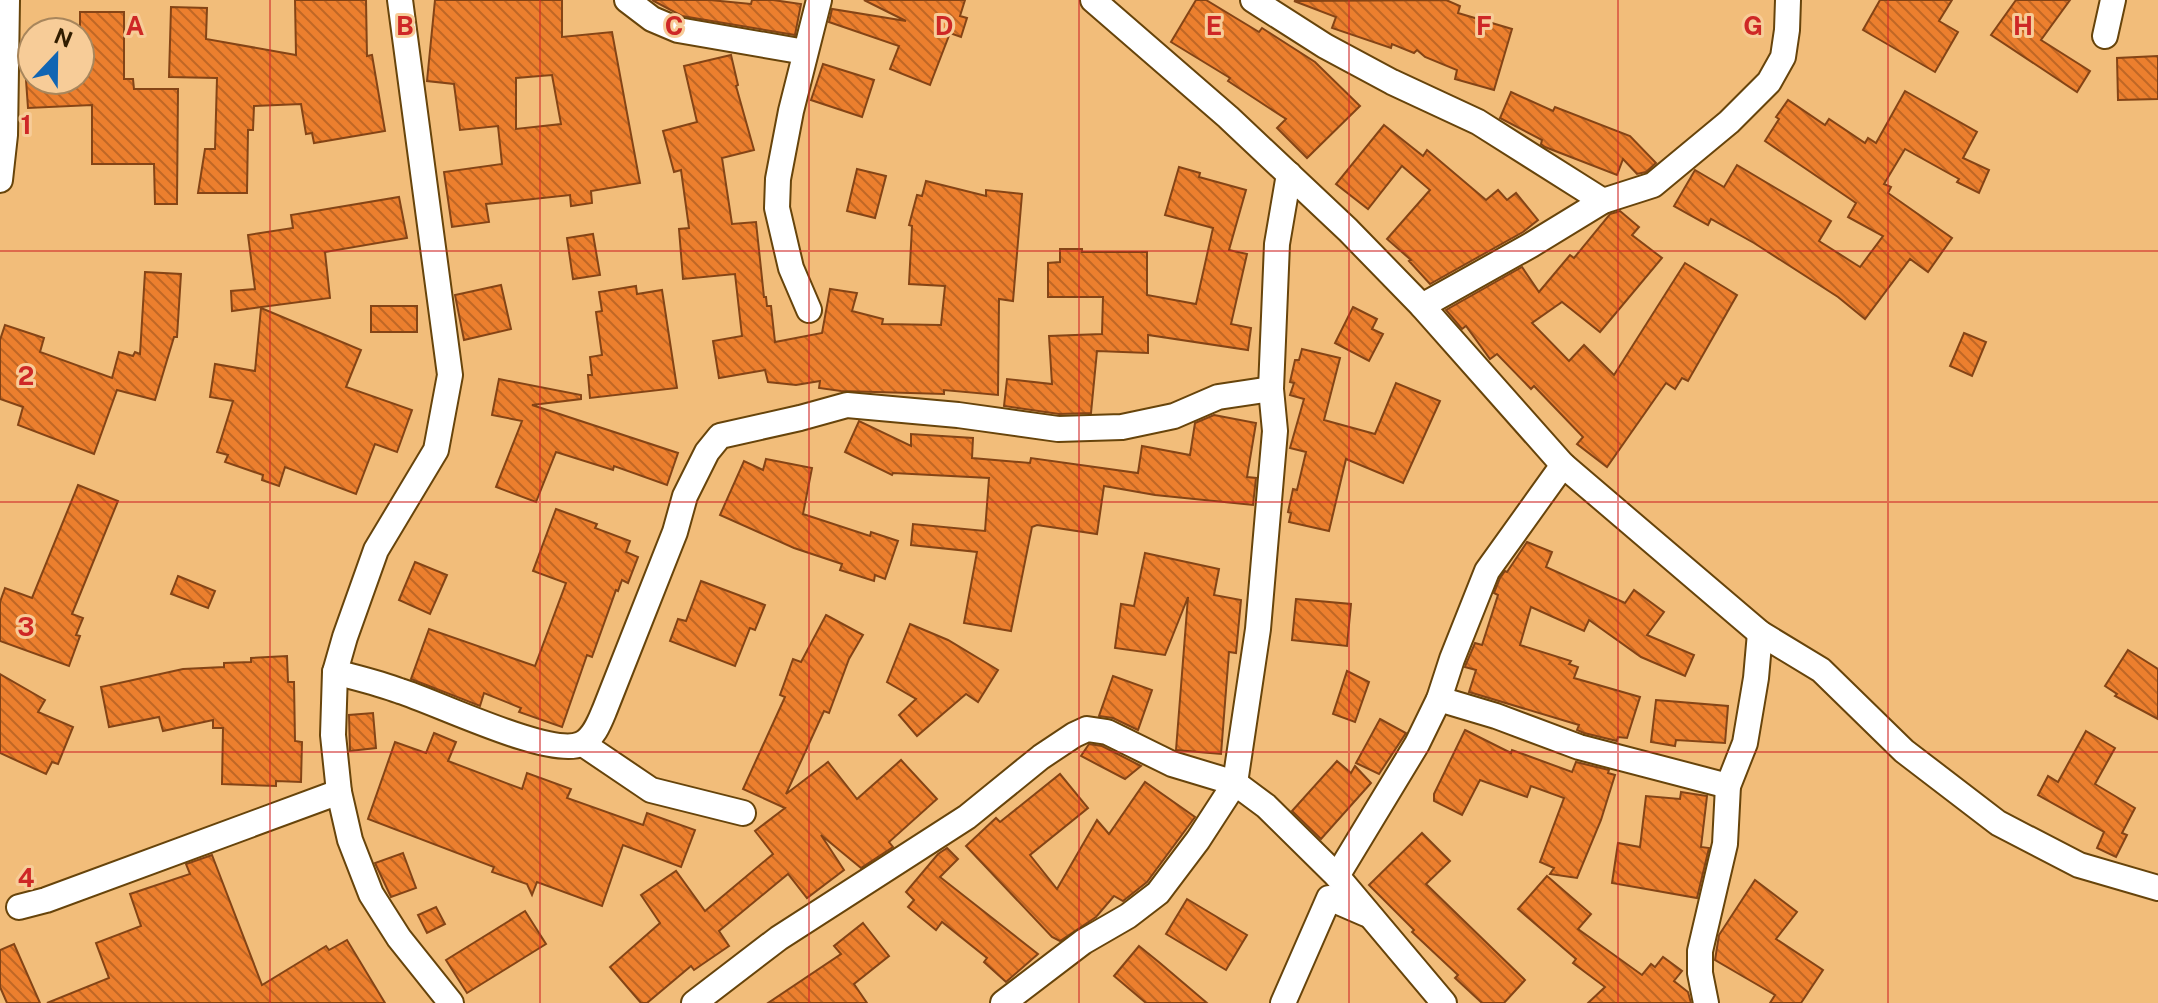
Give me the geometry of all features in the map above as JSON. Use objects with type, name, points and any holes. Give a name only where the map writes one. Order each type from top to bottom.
[{"type":"street","points":[[0,180],[5,135],[7,0]]},
{"type":"street","points":[[400,0],[450,375],[436,450],[376,550],[335,672],[333,735],[339,792],[350,840],[371,894],[399,938],[451,1003]]},
{"type":"street","points":[[627,0],[652,19],[678,30],[805,52]]},
{"type":"street","points":[[809,310],[791,268],[777,208],[778,179],[819,0]]},
{"type":"street","points":[[1253,0],[1365,68],[1478,122],[1603,201]]},
{"type":"street","points":[[1422,306],[1603,201],[1653,185],[1729,122],[1769,82],[1783,57],[1788,0]]},
{"type":"street","points":[[2105,36],[2113,0]]},
{"type":"street","points":[[1095,1],[1289,174],[1422,306],[1563,465],[1760,633],[1821,670],[1904,751],[1998,823],[2079,865],[2158,888]]},
{"type":"street","points":[[1003,1003],[1083,942],[1128,916],[1158,893],[1235,783],[1258,629],[1275,431],[1271,389],[1277,244],[1289,174]]},
{"type":"street","points":[[335,672],[400,691],[532,740],[567,747],[583,744],[594,732],[605,709],[675,532],[685,496],[707,452],[720,436],[847,405],[958,415],[1058,429],[1122,427],[1174,416],[1218,397],[1271,389]]},
{"type":"street","points":[[1337,876],[1417,744],[1439,699],[1487,571],[1563,465]]},
{"type":"street","points":[[1706,1003],[1700,973],[1700,951],[1725,844],[1728,786],[1745,743],[1760,633]]},
{"type":"street","points":[[1439,699],[1496,716],[1579,747],[1728,786]]},
{"type":"street","points":[[694,1003],[779,938],[967,817],[1041,757],[1087,729],[1107,732],[1172,764],[1235,783],[1266,806],[1337,876],[1444,1003]]},
{"type":"street","points":[[583,744],[651,790],[743,813]]},
{"type":"street","points":[[19,907],[61,895],[339,792]]},
{"type":"street","points":[[1283,1003],[1329,898],[1372,917]]},
{"type":"building","points":[[295,0],[366,0],[367,56],[372,55],[385,131],[314,143],[312,133],[306,134],[301,104],[254,106],[253,130],[248,130],[247,193],[198,193],[205,149],[215,149],[217,78],[169,77],[171,7],[207,8],[206,39],[296,55]]},
{"type":"building","points":[[435,0],[562,0],[562,37],[612,32],[640,183],[591,191],[592,203],[571,206],[570,195],[486,204],[489,222],[452,227],[444,172],[502,164],[498,126],[460,130],[454,84],[427,81]],"holes":[[[552,75],[561,124],[516,129],[516,78]]]},
{"type":"building","points":[[652,0],[751,4],[752,0],[773,0],[801,4],[795,35],[682,16]]},
{"type":"building","points":[[864,0],[965,0],[960,16],[967,18],[961,37],[950,33],[930,85],[890,69],[899,46],[829,22],[832,9],[906,21]]},
{"type":"building","points":[[1196,0],[1206,0],[1259,32],[1262,28],[1315,62],[1360,106],[1307,158],[1277,128],[1286,119],[1228,81],[1230,78],[1171,42]]},
{"type":"building","points":[[1446,0],[1460,6],[1458,13],[1512,29],[1494,90],[1455,79],[1457,70],[1425,57],[1417,50],[1414,53],[1392,44],[1391,48],[1332,28],[1336,17],[1294,1]]},
{"type":"building","points":[[1880,0],[1952,0],[1939,21],[1958,32],[1935,72],[1863,30]]},
{"type":"building","points":[[2016,0],[2070,0],[2041,40],[2090,71],[2077,92],[1991,35]]},
{"type":"building","points":[[80,12],[124,12],[124,79],[133,79],[134,89],[178,89],[177,204],[155,204],[154,164],[92,164],[92,105],[28,108],[27,96],[96,96],[96,16],[80,16]]},
{"type":"building","points":[[731,55],[736,86],[754,150],[722,158],[732,224],[756,222],[764,297],[767,306],[771,306],[775,342],[822,333],[830,289],[857,293],[852,311],[883,319],[882,324],[941,325],[945,286],[909,284],[912,226],[909,225],[917,195],[922,196],[926,181],[986,196],[986,190],[1022,194],[1013,301],[999,299],[998,395],[944,390],[944,394],[841,391],[819,388],[820,381],[796,385],[768,382],[765,370],[719,378],[713,341],[742,336],[735,274],[683,279],[679,229],[689,228],[681,170],[674,172],[663,131],[697,122],[684,66]]},
{"type":"building","points":[[2158,56],[2158,99],[2118,100],[2117,58]]},
{"type":"building","points":[[823,64],[874,80],[862,117],[811,100]]},
{"type":"building","points":[[1905,91],[1977,132],[1963,158],[1989,170],[1979,193],[1905,149],[1884,184],[1891,187],[1888,193],[1952,238],[1928,272],[1910,259],[1865,319],[1838,297],[1754,243],[1711,219],[1708,225],[1674,206],[1695,170],[1724,187],[1737,165],[1831,221],[1819,241],[1860,267],[1883,236],[1848,217],[1856,203],[1765,141],[1788,100],[1825,125],[1829,119],[1865,143],[1868,138],[1876,143]]},
{"type":"building","points":[[1511,92],[1553,111],[1555,107],[1630,136],[1656,163],[1646,172],[1637,174],[1623,159],[1617,175],[1545,147],[1541,144],[1542,140],[1500,118]]},
{"type":"building","points":[[1384,125],[1423,156],[1427,150],[1486,200],[1498,190],[1507,200],[1516,193],[1538,220],[1523,232],[1430,284],[1411,260],[1387,239],[1430,190],[1402,166],[1368,209],[1336,184]]},
{"type":"building","points":[[1179,167],[1200,173],[1199,177],[1246,190],[1229,250],[1247,254],[1231,324],[1251,328],[1248,350],[1148,335],[1148,353],[1097,351],[1091,413],[1059,414],[1004,406],[1007,379],[1052,384],[1049,336],[1102,334],[1103,297],[1048,297],[1048,263],[1060,262],[1060,249],[1147,252],[1147,295],[1196,304],[1213,228],[1165,215]]},
{"type":"building","points":[[857,169],[886,176],[875,218],[847,211]]},
{"type":"building","points":[[399,197],[407,238],[325,252],[330,298],[232,311],[231,291],[255,289],[248,235],[293,228],[291,215]]},
{"type":"building","points":[[1620,211],[1639,227],[1632,235],[1662,258],[1600,332],[1562,302],[1532,323],[1569,361],[1584,345],[1614,375],[1685,263],[1737,295],[1688,381],[1682,378],[1675,389],[1666,383],[1607,467],[1577,444],[1583,437],[1534,386],[1531,389],[1497,354],[1490,359],[1466,326],[1462,329],[1446,310],[1522,267],[1539,292],[1570,255],[1574,258],[1610,214]]},
{"type":"building","points":[[593,234],[600,275],[573,279],[567,238]]},
{"type":"building","points":[[145,272],[181,274],[177,337],[174,337],[155,400],[117,390],[94,454],[18,425],[23,407],[0,399],[0,340],[5,325],[44,338],[40,352],[112,378],[119,352],[133,356],[135,352],[140,354]]},
{"type":"building","points":[[501,285],[511,329],[464,340],[455,295]]},
{"type":"building","points":[[636,286],[637,294],[662,290],[677,388],[590,398],[590,357],[602,355],[596,312],[602,311],[599,292]]},
{"type":"building","points":[[371,306],[417,306],[417,332],[371,332]]},
{"type":"building","points":[[1353,307],[1377,319],[1372,329],[1383,334],[1369,361],[1335,343]]},
{"type":"building","points":[[261,308],[361,350],[346,387],[412,410],[397,452],[375,444],[356,494],[285,467],[279,486],[262,480],[263,475],[225,462],[228,455],[217,452],[233,401],[210,397],[215,364],[255,371]]},
{"type":"building","points":[[1964,333],[1986,342],[1972,376],[1950,366]]},
{"type":"building","points":[[1302,349],[1340,358],[1324,420],[1375,434],[1396,383],[1440,401],[1403,483],[1346,459],[1329,531],[1289,522],[1293,489],[1297,490],[1306,452],[1290,448],[1304,399],[1290,395],[1295,360],[1299,360]]},
{"type":"building","points":[[499,379],[581,395],[581,399],[532,405],[678,453],[667,485],[614,466],[613,470],[556,452],[536,502],[496,487],[522,421],[492,415]]},
{"type":"building","points":[[1214,415],[1256,423],[1247,477],[1256,478],[1253,505],[1155,495],[1104,486],[1097,534],[1037,525],[1032,527],[1011,631],[964,623],[977,552],[911,545],[913,524],[985,531],[989,478],[892,475],[845,452],[859,421],[911,446],[911,434],[973,438],[972,458],[1030,463],[1031,458],[1138,473],[1142,446],[1190,455],[1195,423]]},
{"type":"building","points":[[766,459],[812,468],[803,514],[870,536],[871,532],[898,541],[885,579],[875,575],[874,581],[840,570],[842,564],[794,548],[720,515],[744,461],[763,470]]},
{"type":"building","points":[[78,485],[118,501],[72,614],[83,618],[69,666],[0,641],[0,602],[5,588],[32,598]]},
{"type":"building","points":[[556,509],[597,524],[595,528],[630,541],[626,552],[638,557],[628,583],[622,580],[616,590],[592,657],[587,655],[562,727],[519,712],[521,708],[484,693],[480,706],[411,679],[429,629],[535,666],[566,583],[533,571]]},
{"type":"building","points":[[1527,542],[1552,552],[1546,567],[1625,603],[1634,590],[1664,612],[1647,635],[1694,655],[1685,676],[1641,657],[1589,620],[1584,631],[1531,607],[1520,645],[1571,661],[1569,664],[1578,667],[1574,678],[1640,697],[1627,738],[1618,737],[1617,741],[1584,733],[1577,730],[1579,725],[1469,692],[1476,670],[1465,667],[1466,664],[1475,643],[1482,645],[1498,595],[1494,593],[1500,578]]},
{"type":"building","points":[[1145,553],[1219,569],[1214,595],[1241,600],[1236,653],[1229,652],[1221,754],[1176,750],[1188,597],[1165,655],[1115,648],[1121,604],[1134,606]]},
{"type":"building","points":[[415,562],[447,575],[430,614],[399,600]]},
{"type":"building","points":[[178,576],[215,591],[208,608],[171,594]]},
{"type":"building","points":[[701,581],[765,605],[755,630],[750,628],[735,666],[670,641],[678,619],[686,621]]},
{"type":"building","points":[[1296,599],[1351,604],[1347,646],[1292,640]]},
{"type":"building","points":[[826,615],[863,635],[849,659],[829,713],[824,711],[786,794],[828,762],[857,799],[901,760],[937,799],[889,842],[893,847],[861,868],[821,835],[844,870],[807,898],[788,874],[719,931],[729,946],[694,970],[691,966],[647,1003],[641,1003],[610,967],[660,923],[641,895],[676,871],[705,911],[773,854],[755,831],[785,808],[743,789],[785,697],[780,695],[793,659],[801,662]]},
{"type":"building","points":[[910,624],[948,640],[998,670],[978,702],[966,694],[917,736],[899,715],[916,699],[887,682]]},
{"type":"building","points":[[2128,650],[2158,669],[2158,719],[2115,696],[2117,694],[2105,686]]},
{"type":"building","points":[[287,656],[288,682],[294,682],[295,741],[302,742],[301,782],[276,781],[276,786],[222,784],[223,728],[213,728],[213,720],[163,731],[159,717],[109,727],[101,687],[183,669],[224,667],[224,663],[251,662],[251,658]]},
{"type":"building","points":[[1347,671],[1369,682],[1355,722],[1333,714]]},
{"type":"building","points":[[0,674],[45,700],[38,712],[73,727],[58,764],[52,762],[46,774],[0,753]]},
{"type":"building","points":[[1113,676],[1152,690],[1138,730],[1113,718],[1099,716]]},
{"type":"building","points":[[1656,700],[1728,706],[1725,743],[1676,740],[1675,746],[1651,742]]},
{"type":"building","points":[[373,713],[376,748],[350,751],[349,715]]},
{"type":"building","points":[[1380,719],[1406,733],[1379,774],[1356,763]]},
{"type":"building","points":[[1465,730],[1511,753],[1512,750],[1572,772],[1576,762],[1609,770],[1608,773],[1615,775],[1601,820],[1577,878],[1550,874],[1554,868],[1540,862],[1564,798],[1531,786],[1527,797],[1480,780],[1462,815],[1434,801],[1434,794]]},
{"type":"building","points":[[2086,731],[2115,748],[2095,784],[2135,808],[2122,833],[2127,835],[2116,857],[2097,848],[2104,832],[2038,795],[2048,776],[2058,782]]},
{"type":"building","points":[[434,733],[456,742],[448,761],[522,789],[527,773],[571,789],[567,798],[643,825],[647,813],[695,830],[681,867],[623,845],[602,906],[537,882],[532,895],[527,884],[492,872],[494,867],[368,819],[395,742],[426,753]]},
{"type":"building","points":[[1089,744],[1102,746],[1141,766],[1125,779],[1081,756]]},
{"type":"building","points":[[1337,761],[1351,773],[1355,766],[1371,783],[1321,839],[1292,811]]},
{"type":"building","points":[[1060,774],[1088,808],[1030,855],[1057,889],[1097,820],[1109,834],[1145,782],[1195,817],[1147,882],[1123,901],[1114,896],[1096,917],[1060,941],[1052,937],[966,846],[996,818],[1000,822]]},
{"type":"building","points":[[1681,792],[1707,796],[1701,847],[1709,848],[1697,898],[1612,883],[1618,843],[1640,847],[1646,796],[1680,799]]},
{"type":"building","points":[[1422,833],[1450,861],[1426,884],[1525,980],[1504,1003],[1482,1003],[1369,885]]},
{"type":"building","points":[[947,848],[958,859],[940,877],[1038,954],[1006,982],[984,962],[987,958],[942,922],[936,930],[908,907],[914,900],[906,892],[938,854]]},
{"type":"building","points":[[403,853],[416,888],[391,897],[375,863]]},
{"type":"building","points":[[212,855],[262,985],[326,946],[329,950],[347,940],[385,1003],[47,1003],[109,978],[96,943],[141,926],[130,894],[190,874],[186,864]]},
{"type":"building","points":[[1547,876],[1591,914],[1578,929],[1642,975],[1651,964],[1655,967],[1663,957],[1682,971],[1674,981],[1688,992],[1691,1003],[1588,1003],[1605,987],[1573,963],[1576,959],[1518,909]]},
{"type":"building","points":[[1755,880],[1797,912],[1776,939],[1823,970],[1801,1003],[1770,1003],[1775,995],[1715,960],[1719,935]]},
{"type":"building","points":[[1187,899],[1247,935],[1226,970],[1166,934]]},
{"type":"building","points":[[436,907],[445,924],[427,933],[418,915]]},
{"type":"building","points":[[525,911],[546,944],[467,993],[446,960]]},
{"type":"building","points":[[863,923],[889,956],[854,984],[867,1003],[768,1003],[841,954],[834,946]]},
{"type":"building","points":[[14,944],[40,1003],[7,1003],[0,987],[0,950]]},
{"type":"building","points":[[1139,946],[1207,1003],[1146,1003],[1114,976]]}]
